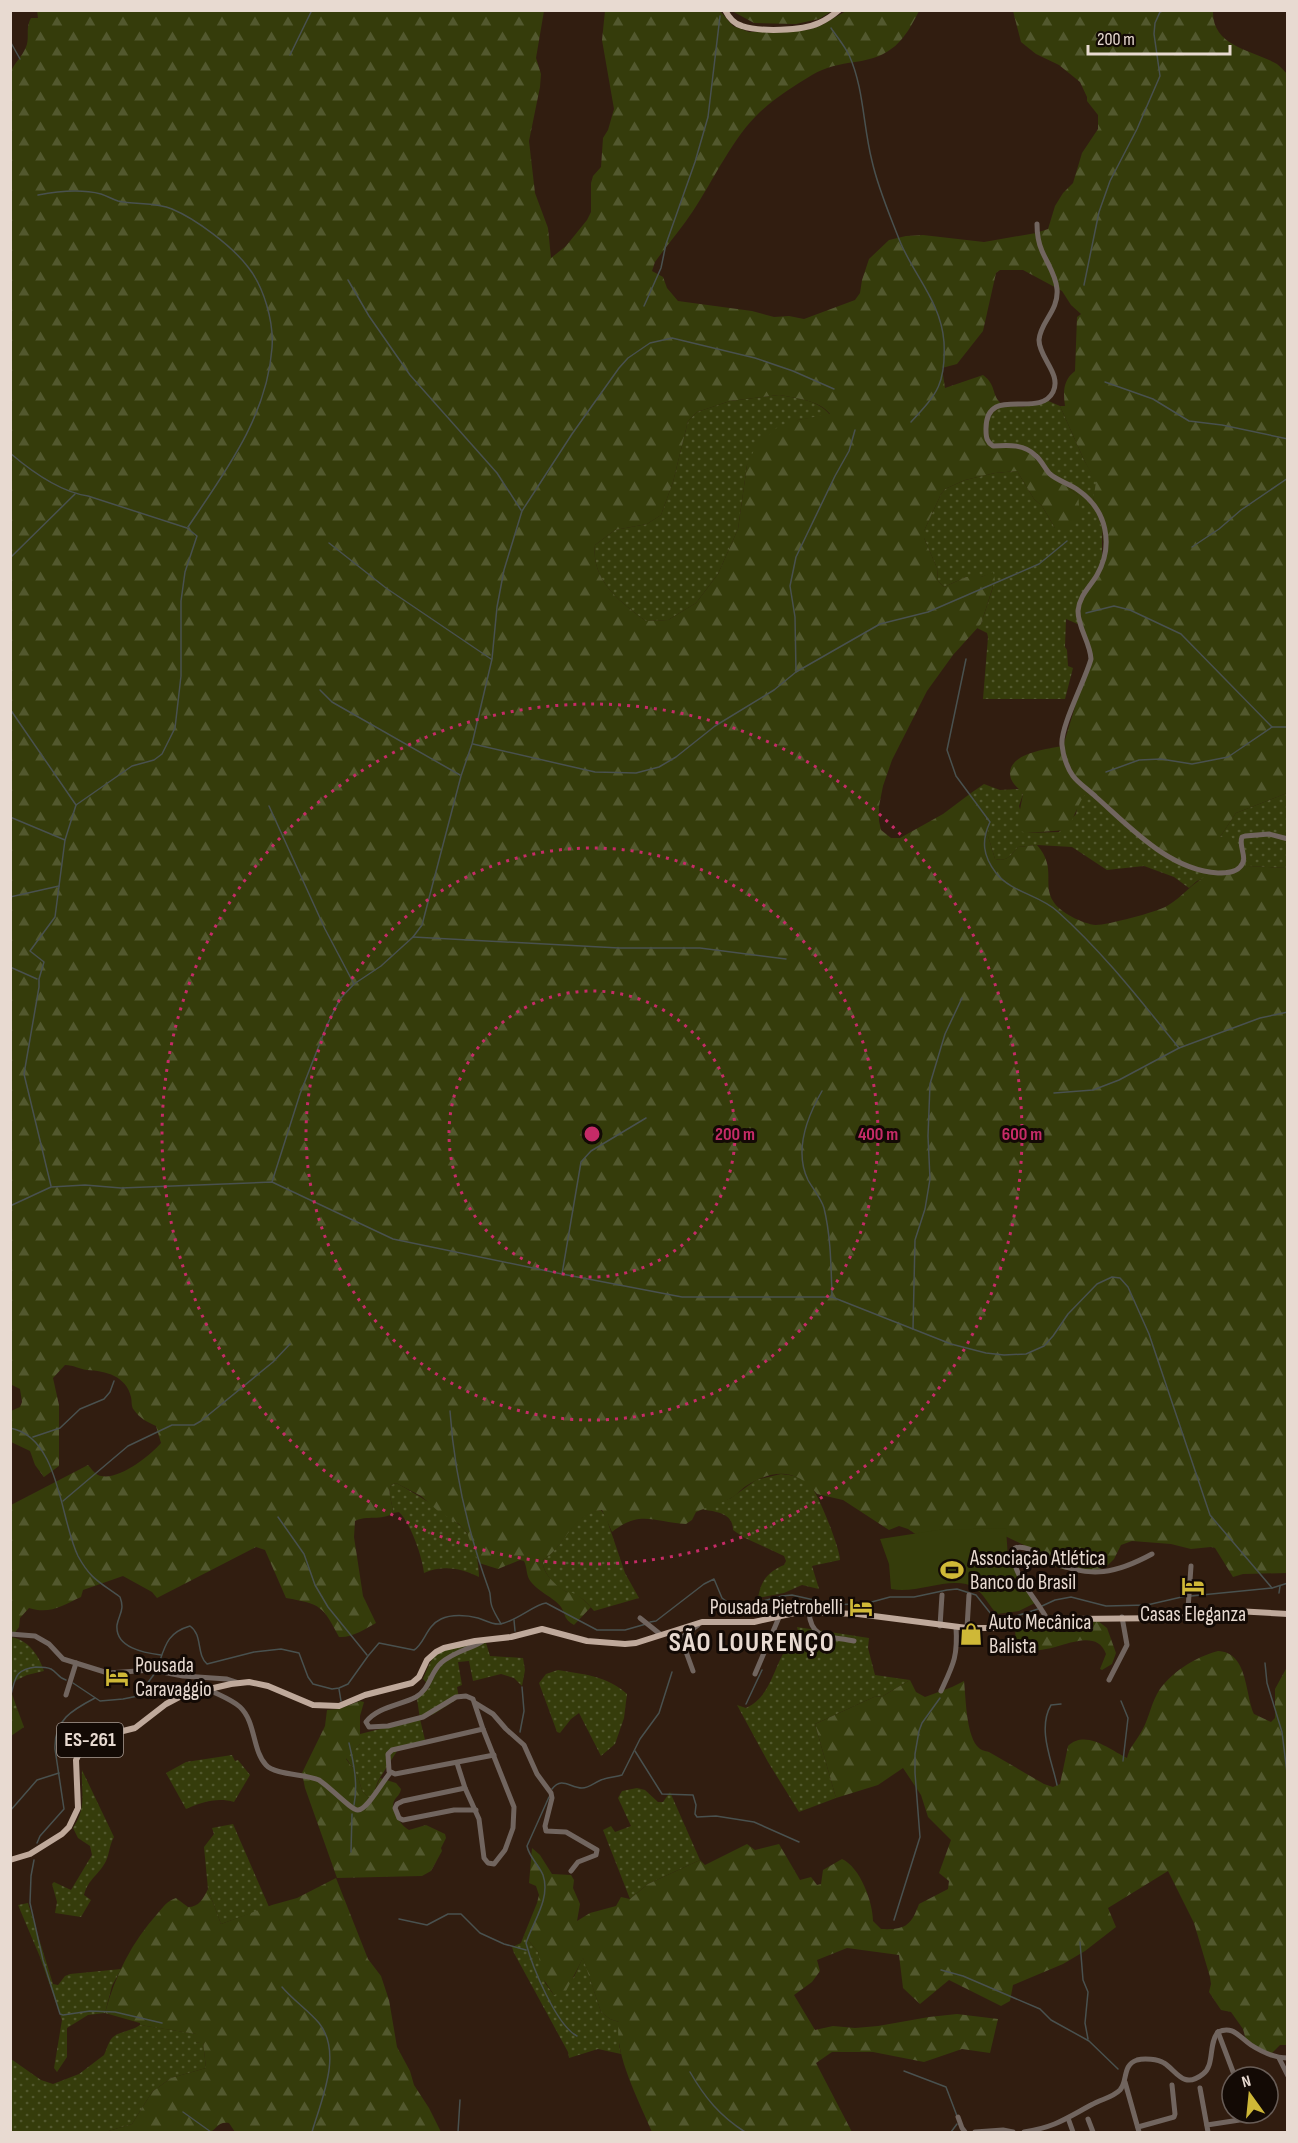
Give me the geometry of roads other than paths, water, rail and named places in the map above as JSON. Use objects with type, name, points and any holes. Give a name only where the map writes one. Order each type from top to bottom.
[{"type":"main road","points":[[725,10],[733,22],[741,26],[757,29],[783,29],[808,27],[839,10]]},
{"type":"main road","name":"ES-261","points":[[10,1860],[30,1854],[69,1827],[78,1808],[76,1760],[83,1746],[90,1741],[135,1728],[174,1698],[207,1689],[249,1682],[268,1686],[313,1705],[339,1706],[364,1695],[412,1683],[419,1677],[427,1660],[444,1648],[512,1637],[542,1629],[587,1641],[636,1643],[702,1622],[754,1622],[780,1615],[808,1612],[858,1614],[956,1628],[992,1628],[1048,1621],[1122,1617],[1171,1618],[1227,1612],[1252,1611],[1287,1614]]},
{"type":"street","points":[[1037,224],[1041,249],[1055,279],[1057,290],[1057,301],[1052,315],[1042,329],[1039,342],[1052,371],[1053,392],[1047,399],[1035,403],[1002,404],[991,413],[986,428],[987,440],[990,444],[993,446],[1010,445],[1029,451],[1036,455],[1050,474],[1087,497],[1101,516],[1105,531],[1105,558],[1080,600],[1078,610],[1090,647],[1091,659],[1062,736],[1064,755],[1070,771],[1076,780],[1153,845],[1169,857],[1195,868],[1220,873],[1236,870],[1243,863],[1240,842],[1245,836],[1269,834],[1287,839]]},
{"type":"street","points":[[1048,1621],[1038,1601],[1018,1573],[1013,1555],[1017,1548],[1023,1547],[1054,1563],[1072,1569],[1101,1573],[1131,1565],[1152,1554]]},
{"type":"street","points":[[1191,1566],[1187,1607],[1189,1610],[1227,1612]]},
{"type":"street","points":[[940,1626],[942,1595]]},
{"type":"street","points":[[967,1628],[969,1595]]},
{"type":"street","points":[[808,1612],[809,1622],[816,1633],[854,1641]]},
{"type":"street","points":[[755,1674],[780,1615]]},
{"type":"street","points":[[1109,1680],[1126,1646],[1122,1617]]},
{"type":"street","points":[[642,1619],[660,1634]]},
{"type":"street","points":[[693,1671],[681,1638],[702,1622]]},
{"type":"street","points":[[941,1691],[955,1662],[956,1628]]},
{"type":"street","points":[[10,1634],[35,1636],[49,1644],[63,1659],[108,1673],[152,1670],[193,1677],[227,1679],[239,1683]]},
{"type":"street","points":[[484,1640],[446,1658],[438,1665],[426,1689],[419,1695],[382,1710],[369,1718],[366,1725],[371,1728],[388,1726],[423,1717],[462,1696],[469,1696],[475,1703],[494,1714],[506,1729],[524,1745],[537,1774],[551,1793],[546,1831],[566,1832],[597,1850],[596,1855],[578,1862],[571,1870]]},
{"type":"street","points":[[66,1695],[76,1663]]},
{"type":"street","points":[[207,1689],[239,1707],[245,1714],[263,1760],[270,1768],[316,1779],[337,1793],[357,1811],[366,1808],[390,1773],[388,1754],[392,1750],[483,1729]]},
{"type":"street","points":[[457,1763],[479,1819],[484,1856],[491,1864],[496,1862],[505,1850],[513,1828],[515,1812],[475,1703]]},
{"type":"street","points":[[390,1773],[395,1774],[494,1755]]},
{"type":"street","points":[[465,1788],[403,1801],[395,1808],[399,1818],[403,1820],[454,1810],[476,1810]]},
{"type":"street","points":[[1024,2133],[1040,2132],[1112,2096],[1125,2081],[1128,2067],[1141,2059],[1164,2063],[1175,2075],[1182,2078],[1191,2079],[1201,2076],[1209,2066],[1213,2038],[1218,2032],[1226,2029],[1235,2031],[1250,2044],[1279,2058],[1287,2058]]},
{"type":"street","points":[[1218,2032],[1230,2065]]},
{"type":"street","points":[[1279,2058],[1287,2076]]},
{"type":"street","points":[[1125,2081],[1138,2130],[1174,2117],[1172,2085]]},
{"type":"street","points":[[1200,2088],[1208,2133]]},
{"type":"street","points":[[958,2117],[966,2133]]},
{"type":"street","points":[[1068,2118],[1073,2133]]},
{"type":"street","points":[[1088,2119],[1093,2133]]},
{"type":"street","points":[[1207,2125],[1220,2122]]},
{"type":"street","points":[[975,2133],[1003,2130],[1013,2133]]},
{"type":"waterway","points":[[290,55],[312,10]]},
{"type":"waterway","points":[[1084,285],[1099,212],[1110,181],[1137,129],[1160,76],[1154,34],[1155,23],[1160,12],[1165,10]]},
{"type":"waterway","points":[[644,306],[661,268],[666,244],[708,117],[720,16]]},
{"type":"waterway","points":[[831,28],[847,51],[854,68],[872,161],[884,200],[899,239],[932,301],[942,327],[944,342],[942,378],[934,395],[911,422]]},
{"type":"waterway","points":[[10,41],[20,59]]},
{"type":"waterway","points":[[38,195],[86,191],[118,201],[159,205],[172,209],[192,219],[223,242],[248,267],[259,284],[267,305],[272,338],[268,373],[262,397],[242,443],[188,527]]},
{"type":"waterway","points":[[348,280],[369,316],[410,375],[497,473],[521,510]]},
{"type":"waterway","points":[[272,1182],[300,1094],[327,1025],[340,999],[354,984],[381,966],[413,937],[422,925],[461,776],[472,744],[492,659],[497,607],[504,570],[522,511],[572,434],[628,358],[650,343],[672,338],[755,358],[834,389]]},
{"type":"waterway","points":[[1105,382],[1153,399],[1189,421],[1222,425],[1288,439]]},
{"type":"waterway","points":[[796,672],[795,617],[790,586],[796,557],[849,451],[855,430]]},
{"type":"waterway","points":[[10,453],[37,473],[67,490],[187,528],[197,536],[185,572],[181,601],[181,676],[175,728],[162,754],[154,760],[132,766],[76,805],[65,840],[55,917],[30,951],[44,962],[39,979],[24,1074],[51,1186]]},
{"type":"waterway","points":[[1192,547],[1288,478]]},
{"type":"waterway","points":[[10,558],[75,494]]},
{"type":"waterway","points":[[473,744],[595,772],[636,773],[659,767],[676,757],[715,726],[774,690],[796,672],[880,624],[928,612],[1039,564],[1067,541]]},
{"type":"waterway","points":[[329,543],[386,588],[491,659]]},
{"type":"waterway","points":[[1086,613],[1114,606],[1130,610],[1181,634],[1272,727]]},
{"type":"waterway","points":[[966,659],[947,750],[956,776],[990,822],[985,836],[988,861],[1002,880],[1050,905],[1074,927],[1121,977],[1179,1048]]},
{"type":"waterway","points":[[320,690],[332,702],[460,775]]},
{"type":"waterway","points":[[10,709],[76,805]]},
{"type":"waterway","points":[[1106,772],[1139,760],[1161,759],[1192,764],[1228,757],[1272,727],[1288,727]]},
{"type":"waterway","points":[[269,806],[325,929],[354,984]]},
{"type":"waterway","points":[[10,817],[65,840]]},
{"type":"waterway","points":[[10,897],[59,886]]},
{"type":"waterway","points":[[413,937],[619,948],[700,948],[786,959]]},
{"type":"waterway","points":[[10,967],[37,979]]},
{"type":"waterway","points":[[913,1329],[915,1240],[925,1209],[930,1179],[928,1136],[930,1084],[945,1034],[962,998]]},
{"type":"waterway","points":[[1054,1093],[1093,1090],[1119,1080],[1179,1048],[1260,1018],[1288,1012]]},
{"type":"waterway","points":[[822,1091],[807,1123],[802,1158],[808,1180],[824,1208],[829,1241],[832,1296]]},
{"type":"waterway","points":[[562,1274],[581,1162],[591,1151],[646,1118]]},
{"type":"waterway","points":[[10,1206],[51,1187],[85,1185],[121,1188],[272,1182],[393,1239],[682,1297],[832,1297],[951,1344],[1004,1355],[1026,1354],[1044,1346],[1068,1314],[1097,1284],[1112,1277],[1120,1278],[1128,1287],[1149,1334],[1210,1515],[1272,1588]]},
{"type":"waterway","points":[[63,1501],[128,1446],[172,1425],[194,1425],[201,1421],[273,1362],[290,1344]]},
{"type":"waterway","points":[[33,1437],[60,1428],[80,1409],[104,1399],[110,1392],[114,1381]]},
{"type":"waterway","points":[[450,1411],[463,1502],[490,1592],[492,1606],[501,1624]]},
{"type":"waterway","points":[[10,1428],[27,1435],[39,1447],[49,1463],[56,1482],[78,1556],[92,1576],[120,1597],[122,1609],[117,1625],[121,1639],[132,1648],[161,1655]]},
{"type":"waterway","points":[[278,1517],[304,1554],[315,1585],[328,1607],[367,1655]]},
{"type":"waterway","points":[[650,1622],[656,1621],[704,1584],[714,1579],[722,1598],[733,1606],[740,1607],[792,1595],[836,1605],[868,1603],[890,1597],[914,1597],[957,1589],[976,1595],[995,1619],[1001,1621],[1038,1609]]},
{"type":"waterway","points":[[1191,1596],[1272,1588],[1288,1583]]},
{"type":"waterway","points":[[1279,1593],[1280,1586]]},
{"type":"waterway","points":[[1042,1606],[1055,1600],[1071,1597],[1106,1606],[1147,1605],[1186,1596]]},
{"type":"waterway","points":[[157,1669],[171,1637],[190,1626],[197,1634],[202,1655],[207,1664],[254,1652],[281,1649],[299,1653],[313,1684],[332,1689],[348,1684],[379,1643],[414,1650],[436,1622],[449,1616],[469,1616],[500,1624],[546,1603],[597,1630],[625,1630],[646,1624]]},
{"type":"waterway","points":[[514,1620],[515,1631]]},
{"type":"waterway","points":[[1265,1663],[1267,1683],[1282,1732],[1288,1781]]},
{"type":"waterway","points":[[10,1698],[17,1676],[29,1668],[49,1668],[66,1680]]},
{"type":"waterway","points":[[746,1704],[762,1670]]},
{"type":"waterway","points":[[552,1789],[559,1783],[585,1788],[601,1780],[622,1775],[640,1739],[659,1713],[672,1672]]},
{"type":"waterway","points":[[73,1683],[100,1701],[123,1699],[138,1696],[155,1673]]},
{"type":"waterway","points":[[520,1732],[524,1711],[522,1687]]},
{"type":"waterway","points":[[339,1689],[341,1701]]},
{"type":"waterway","points":[[37,1843],[40,1836],[64,1809],[55,1749],[58,1730],[66,1717],[95,1698]]},
{"type":"waterway","points":[[894,1920],[920,1837],[915,1773],[915,1754],[919,1731],[940,1698]]},
{"type":"waterway","points":[[1121,1701],[1128,1718],[1123,1761]]},
{"type":"waterway","points":[[1057,1785],[1045,1735],[1045,1724],[1051,1705],[1061,1704]]},
{"type":"waterway","points":[[349,1743],[355,1774],[354,1805]]},
{"type":"waterway","points":[[635,1751],[662,1794],[693,1795],[697,1817],[716,1816],[754,1822],[799,1842]]},
{"type":"waterway","points":[[10,1811],[37,1780],[59,1773]]},
{"type":"waterway","points":[[549,1797],[527,1846],[543,1875],[545,1892],[526,1943],[539,1980],[553,2008],[569,2030],[577,2036]]},
{"type":"waterway","points":[[351,1852],[352,1814]]},
{"type":"waterway","points":[[34,1860],[30,1903],[43,1960],[60,2014],[90,2011],[115,2012],[162,2023]]},
{"type":"waterway","points":[[399,1919],[427,1925],[448,1914],[461,1914],[480,1933],[504,1944],[526,1950]]},
{"type":"waterway","points":[[1080,1942],[1083,1980],[1088,1992],[1085,2023],[1088,2039]]},
{"type":"waterway","points":[[941,1970],[963,1976],[1040,2009],[1051,2020],[1089,2041],[1118,2069]]},
{"type":"waterway","points":[[282,1987],[319,2023],[326,2035],[329,2048],[328,2077],[312,2132]]},
{"type":"waterway","points":[[904,2071],[946,2087],[957,2116]]},
{"type":"waterway","points":[[690,2072],[714,2106],[745,2132]]},
{"type":"waterway","points":[[458,2132],[460,2100]]},
{"type":"waterway","points":[[183,2112],[211,2132]]},
{"type":"waterway","points":[[951,2132],[957,2124]]},
{"type":"place","name":"Associação Atlética Banco do Brasil","points":[[952,1570]]},
{"type":"place","name":"Casas Eleganza","points":[[1193,1586]]},
{"type":"place","name":"Pousada Pietrobelli","points":[[861,1607]]},
{"type":"place","name":"Auto Mecânica Balista","points":[[971,1634]]},
{"type":"place","name":"Pousada Caravaggio","points":[[117,1677]]},
{"type":"district","name":"SÃO LOURENÇO","points":[[752,1643]]}]
